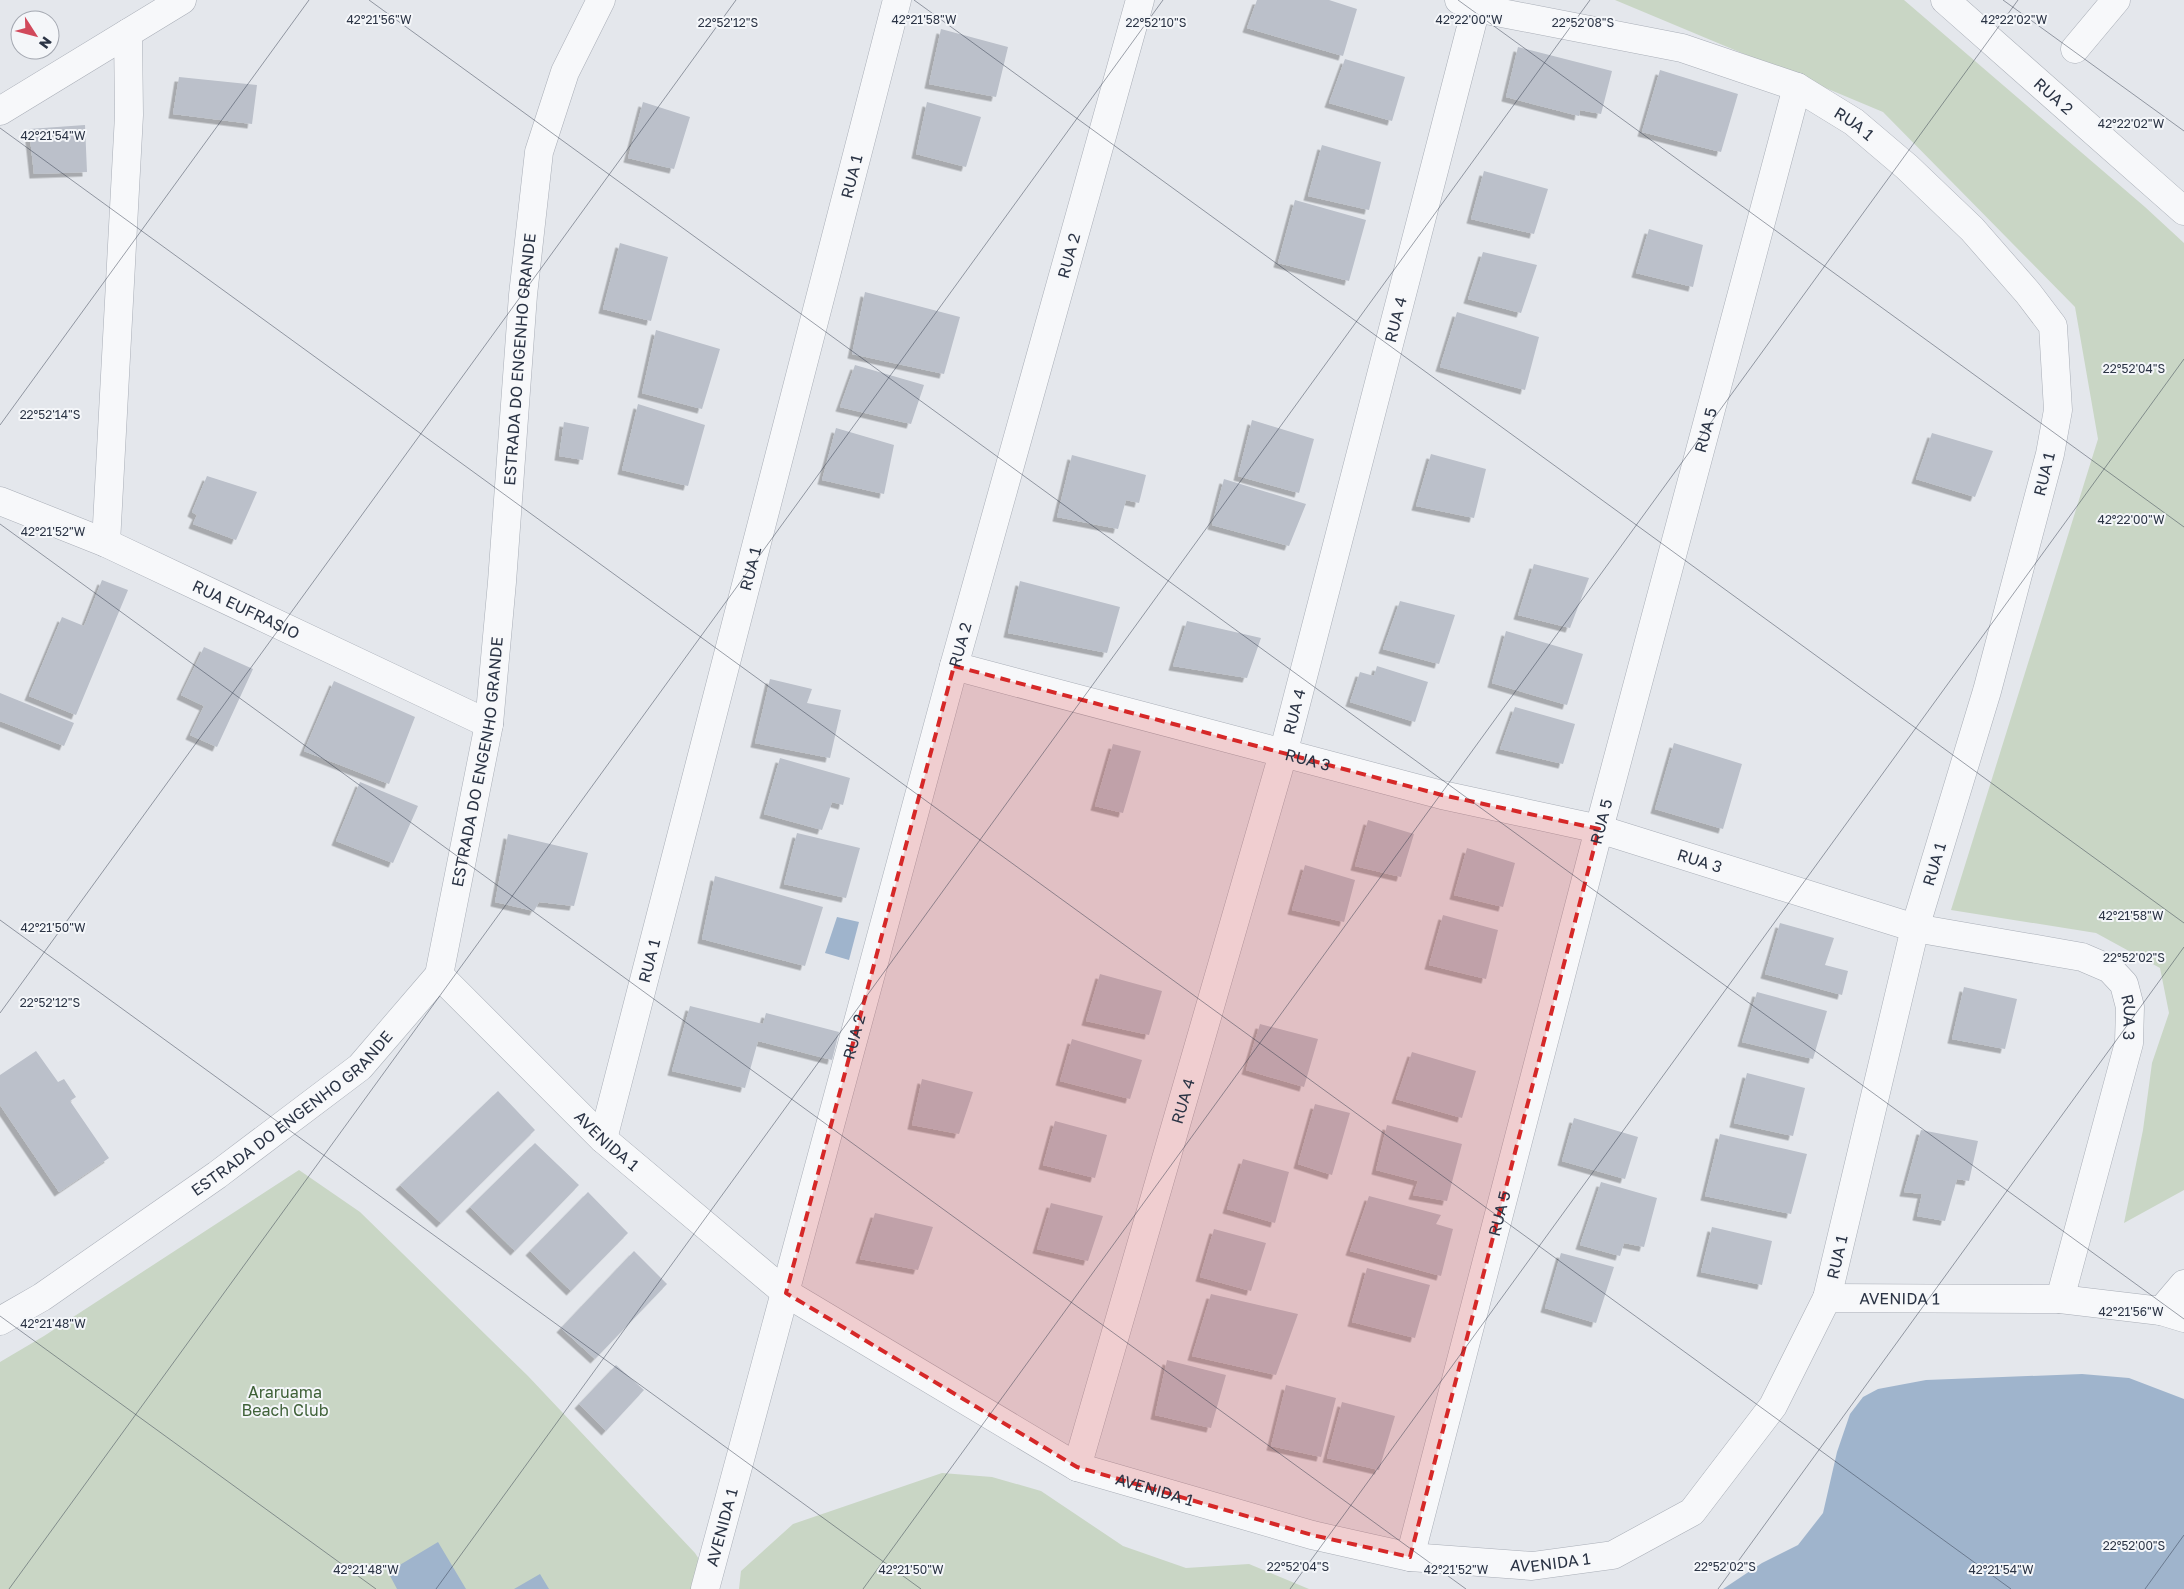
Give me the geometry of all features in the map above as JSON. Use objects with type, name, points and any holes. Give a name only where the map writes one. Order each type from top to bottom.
[{"type":"street","points":[[0,111],[182,0]]},
{"type":"street","name":"ESTRADA DO ENGENHO GRANDE","points":[[0,1321],[42,1297],[218,1175],[360,1067],[439,975],[489,724],[502,582],[523,296],[540,152],[565,72],[601,0]]},
{"type":"street","name":"RUA 1","points":[[603,1138],[897,0]]},
{"type":"street","name":"RUA 2","points":[[786,1293],[954,666],[1140,0]]},
{"type":"street","name":"RUA 2","points":[[1945,0],[2184,211]]},
{"type":"street","points":[[2075,48],[2116,0]]},
{"type":"street","name":"RUA 1","points":[[1468,4],[1682,48],[1797,87],[1854,122],[1874,138],[1972,229],[2028,293],[2052,326],[2055,340],[2058,410],[2050,454],[1987,691],[1915,928],[1827,1298]]},
{"type":"street","name":"RUA 4","points":[[1077,1467],[1283,754],[1468,4]]},
{"type":"street","points":[[106,543],[129,115],[128,33]]},
{"type":"street","name":"RUA 5","points":[[1410,1557],[1599,829],[1797,87]]},
{"type":"street","name":"RUA EUFRASIO","points":[[0,501],[106,543],[489,724]]},
{"type":"street","name":"RUA 3","points":[[954,666],[1442,795],[1599,829],[1915,928],[2082,957],[2110,969],[2124,984],[2130,1007],[2129,1043],[2060,1299]]},
{"type":"street","name":"AVENIDA 1","points":[[439,975],[603,1138],[786,1293],[1077,1467],[1312,1535],[1410,1557],[1532,1566],[1613,1555],[1692,1512],[1773,1406],[1827,1298],[2060,1299],[2173,1314]]},
{"type":"street","points":[[2173,1314],[2184,1284]]},
{"type":"street","name":"AVENIDA 1","points":[[705,1589],[786,1293]]},
{"type":"highlighted area","points":[[954,666],[1442,795],[1599,829],[1410,1557],[1312,1535],[1077,1467],[786,1293]]},
{"type":"green space","points":[[1615,0],[1904,0],[2145,207],[2184,243],[2184,1190],[2124,1223],[2143,1130],[2152,1063],[2169,1013],[2160,968],[2096,933],[1951,910],[2098,439],[2075,307],[1883,112]]},
{"type":"green space","name":"Araruama Beach Club","points":[[299,1170],[360,1212],[528,1376],[695,1553],[718,1589],[0,1589],[0,1362],[44,1336]]},
{"type":"green space","points":[[942,1473],[992,1477],[1041,1491],[1123,1546],[1186,1568],[1249,1564],[1309,1589],[739,1589],[741,1571],[793,1524]]},
{"type":"water","points":[[837,917],[859,922],[849,960],[825,953]]},
{"type":"water","points":[[2082,1374],[2129,1378],[2184,1399],[2184,1589],[1723,1589],[1762,1563],[1798,1545],[1823,1513],[1837,1452],[1850,1414],[1863,1397],[1878,1389],[1926,1380]]},
{"type":"water","points":[[438,1542],[466,1589],[397,1589],[388,1572]]},
{"type":"water","points":[[540,1574],[549,1589],[514,1589]]},
{"type":"building","points":[[1257,0],[1329,0],[1357,9],[1343,56],[1247,28]]},
{"type":"building","points":[[941,29],[1008,47],[996,97],[929,84]]},
{"type":"building","points":[[1518,47],[1612,71],[1601,114],[1580,110],[1579,116],[1506,97]]},
{"type":"building","points":[[1345,59],[1405,77],[1392,121],[1329,103]]},
{"type":"building","points":[[1660,70],[1738,94],[1721,152],[1642,132]]},
{"type":"building","points":[[179,77],[257,85],[252,124],[173,114]]},
{"type":"building","points":[[643,102],[690,117],[674,169],[628,158]]},
{"type":"building","points":[[927,102],[981,117],[966,167],[916,154]]},
{"type":"building","points":[[85,125],[87,172],[34,174],[29,129]]},
{"type":"building","points":[[1322,145],[1381,162],[1369,210],[1308,196]]},
{"type":"building","points":[[1484,171],[1548,189],[1534,234],[1471,219]]},
{"type":"building","points":[[1295,200],[1366,220],[1349,281],[1278,263]]},
{"type":"building","points":[[1649,229],[1703,245],[1693,287],[1636,273]]},
{"type":"building","points":[[620,243],[668,257],[651,321],[603,309]]},
{"type":"building","points":[[1483,252],[1537,265],[1521,313],[1468,299]]},
{"type":"building","points":[[865,292],[960,317],[944,374],[852,354]]},
{"type":"building","points":[[1457,312],[1539,337],[1525,390],[1440,367]]},
{"type":"building","points":[[656,330],[720,349],[702,409],[642,393]]},
{"type":"building","points":[[855,365],[924,385],[911,424],[840,407]]},
{"type":"building","points":[[638,404],[705,425],[688,486],[622,470]]},
{"type":"building","points":[[1252,420],[1314,439],[1299,493],[1238,476]]},
{"type":"building","points":[[564,422],[589,427],[583,460],[559,456]]},
{"type":"building","points":[[836,428],[894,445],[884,494],[822,480]]},
{"type":"building","points":[[1932,433],[1993,451],[1975,497],[1916,479]]},
{"type":"building","points":[[1431,454],[1486,469],[1474,518],[1416,506]]},
{"type":"building","points":[[1072,455],[1146,475],[1139,503],[1126,500],[1118,529],[1057,517]]},
{"type":"building","points":[[207,476],[257,492],[236,540],[193,524],[197,515],[192,512]]},
{"type":"building","points":[[1224,479],[1306,504],[1289,546],[1212,525]]},
{"type":"building","points":[[1534,564],[1589,578],[1570,628],[1518,615]]},
{"type":"building","points":[[102,580],[128,590],[76,715],[29,696],[62,617],[84,626]]},
{"type":"building","points":[[1020,581],[1120,607],[1107,653],[1008,633]]},
{"type":"building","points":[[1400,601],[1455,615],[1439,664],[1383,649]]},
{"type":"building","points":[[1187,621],[1261,638],[1247,678],[1173,666]]},
{"type":"building","points":[[1506,631],[1583,654],[1567,705],[1492,683]]},
{"type":"building","points":[[204,647],[253,669],[217,747],[190,735],[204,706],[181,695]]},
{"type":"building","points":[[1377,666],[1428,682],[1415,722],[1350,702],[1360,672],[1374,676]]},
{"type":"building","points":[[770,679],[812,689],[807,703],[841,710],[830,758],[755,743]]},
{"type":"building","points":[[334,681],[415,717],[389,784],[304,751]]},
{"type":"building","points":[[0,693],[74,723],[64,746],[0,721]]},
{"type":"building","points":[[1515,707],[1575,724],[1563,764],[1500,749]]},
{"type":"building","points":[[1674,743],[1742,764],[1723,829],[1655,809]]},
{"type":"building","points":[[1113,744],[1141,751],[1123,813],[1095,806]]},
{"type":"building","points":[[780,758],[850,778],[843,805],[832,802],[822,830],[764,814]]},
{"type":"building","points":[[360,782],[418,806],[393,863],[336,841]]},
{"type":"building","points":[[1368,820],[1414,834],[1401,877],[1355,866]]},
{"type":"building","points":[[797,833],[860,848],[846,898],[784,884]]},
{"type":"building","points":[[508,834],[588,853],[574,906],[539,902],[534,911],[495,902]]},
{"type":"building","points":[[1467,848],[1515,863],[1503,907],[1454,895]]},
{"type":"building","points":[[1305,865],[1355,880],[1344,922],[1292,910]]},
{"type":"building","points":[[715,876],[823,907],[805,966],[702,939]]},
{"type":"building","points":[[1443,915],[1498,930],[1486,979],[1429,965]]},
{"type":"building","points":[[1780,923],[1834,938],[1825,965],[1848,971],[1842,995],[1765,974]]},
{"type":"building","points":[[1100,974],[1162,991],[1149,1035],[1086,1021]]},
{"type":"building","points":[[1964,987],[2017,999],[2005,1049],[1952,1039]]},
{"type":"building","points":[[1757,992],[1827,1011],[1813,1059],[1742,1042]]},
{"type":"building","points":[[690,1006],[763,1024],[766,1013],[839,1032],[832,1060],[758,1041],[745,1088],[672,1071]]},
{"type":"building","points":[[1260,1024],[1318,1039],[1304,1087],[1246,1070]]},
{"type":"building","points":[[1072,1039],[1142,1060],[1130,1099],[1060,1081]]},
{"type":"building","points":[[36,1051],[58,1082],[64,1079],[76,1097],[70,1101],[109,1158],[59,1192],[0,1105],[0,1075]]},
{"type":"building","points":[[1412,1052],[1476,1071],[1462,1118],[1396,1099]]},
{"type":"building","points":[[1747,1073],[1805,1088],[1793,1136],[1734,1123]]},
{"type":"building","points":[[922,1079],[973,1092],[959,1134],[912,1125]]},
{"type":"building","points":[[498,1091],[535,1130],[441,1223],[400,1185]]},
{"type":"building","points":[[1315,1104],[1350,1113],[1332,1175],[1298,1164]]},
{"type":"building","points":[[1574,1118],[1638,1137],[1625,1179],[1562,1161]]},
{"type":"building","points":[[1055,1121],[1107,1135],[1095,1178],[1043,1165]]},
{"type":"building","points":[[1387,1125],[1462,1144],[1447,1201],[1413,1195],[1418,1181],[1376,1170]]},
{"type":"building","points":[[1921,1130],[1978,1141],[1969,1181],[1957,1179],[1945,1221],[1917,1216],[1922,1194],[1904,1192]]},
{"type":"building","points":[[1720,1134],[1807,1154],[1791,1214],[1705,1196]]},
{"type":"building","points":[[535,1143],[579,1185],[515,1251],[470,1207]]},
{"type":"building","points":[[1243,1159],[1289,1172],[1275,1223],[1227,1209]]},
{"type":"building","points":[[1601,1182],[1657,1198],[1644,1247],[1624,1243],[1620,1256],[1580,1245]]},
{"type":"building","points":[[588,1192],[628,1233],[571,1291],[530,1251]]},
{"type":"building","points":[[1369,1196],[1441,1215],[1436,1224],[1453,1229],[1441,1276],[1350,1251]]},
{"type":"building","points":[[1051,1203],[1103,1216],[1088,1261],[1037,1249]]},
{"type":"building","points":[[875,1213],[933,1227],[918,1270],[860,1259]]},
{"type":"building","points":[[1712,1227],[1772,1241],[1762,1285],[1701,1272]]},
{"type":"building","points":[[1214,1229],[1266,1243],[1251,1291],[1200,1277]]},
{"type":"building","points":[[634,1251],[667,1284],[595,1359],[561,1328]]},
{"type":"building","points":[[1561,1253],[1614,1267],[1596,1323],[1545,1308]]},
{"type":"building","points":[[1367,1268],[1430,1285],[1415,1338],[1352,1322]]},
{"type":"building","points":[[1211,1294],[1298,1314],[1276,1375],[1192,1356]]},
{"type":"building","points":[[1167,1360],[1226,1375],[1211,1428],[1155,1415]]},
{"type":"building","points":[[616,1365],[644,1390],[606,1431],[579,1404]]},
{"type":"building","points":[[1286,1385],[1336,1398],[1321,1457],[1271,1446]]},
{"type":"building","points":[[1342,1402],[1395,1416],[1379,1470],[1327,1458]]}]
